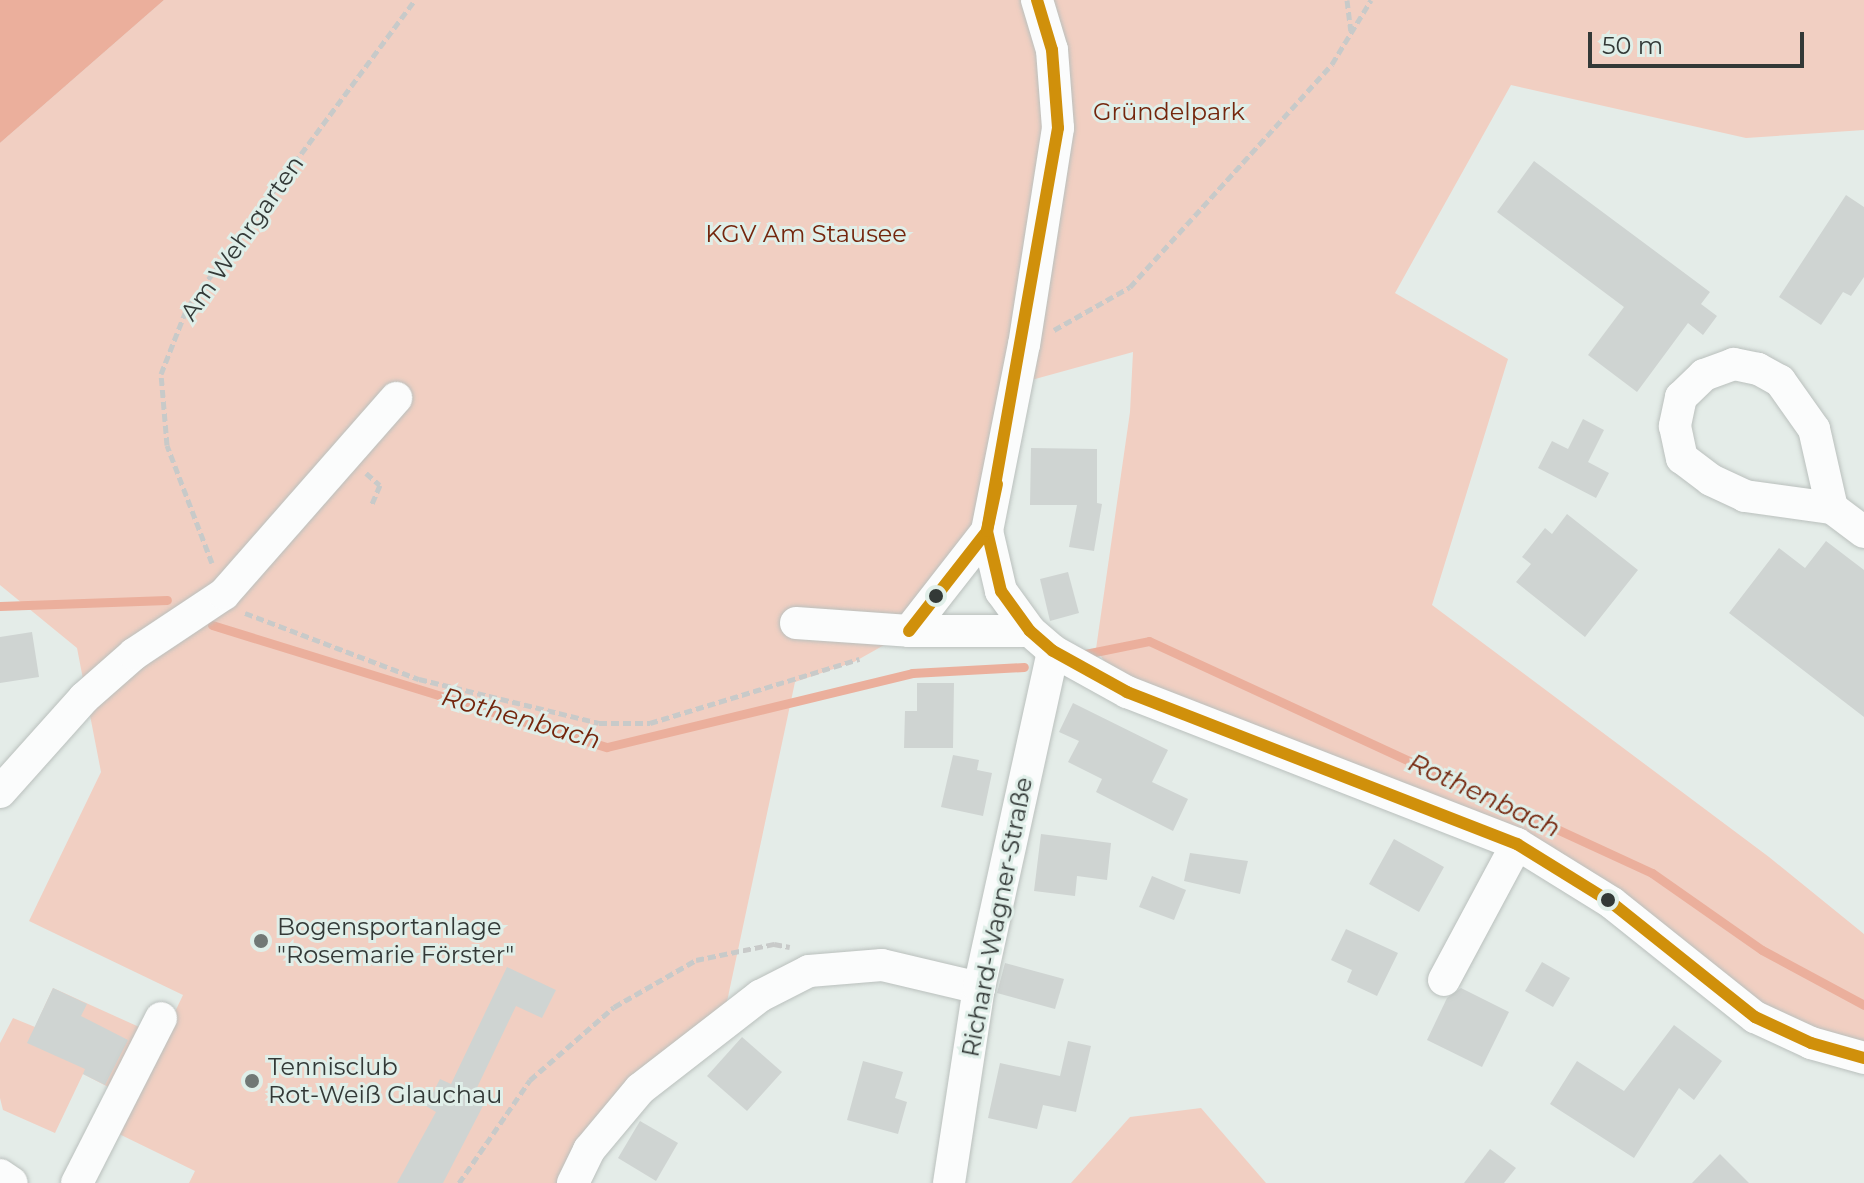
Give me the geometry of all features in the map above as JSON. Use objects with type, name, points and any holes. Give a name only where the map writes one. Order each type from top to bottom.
[{"type":"street","points":[[1037,0],[1052,50],[1058,128],[1024,344],[987,531],[1001,591],[1041,641],[1127,692],[1517,844],[1612,903],[1755,1017],[1811,1043],[1864,1058],[1864,1068]]},
{"type":"street","points":[[1832,508],[1814,429],[1780,381],[1758,369],[1734,364],[1704,375],[1681,397],[1675,426],[1682,458],[1711,480],[1745,496],[1832,508],[1864,532]]},
{"type":"street","points":[[0,792],[84,698],[134,654],[224,594],[276,541],[396,398]]},
{"type":"street","points":[[909,631],[987,531]]},
{"type":"street","points":[[796,623],[1041,641]]},
{"type":"street","name":"Richard-Wagner-Straße","points":[[949,1183],[979,988],[1041,641]]},
{"type":"street","points":[[1444,980],[1517,844]]},
{"type":"street","points":[[573,1183],[589,1150],[640,1089],[760,996],[809,971],[882,965],[979,988]]},
{"type":"street","points":[[77,1183],[161,1018]]},
{"type":"street","points":[[0,1175],[12,1183]]},
{"type":"path","name":"Am Wehrgarten","points":[[224,594],[167,445],[161,374],[187,308],[415,0]]},
{"type":"path","points":[[1347,0],[1351,32]]},
{"type":"path","points":[[1024,344],[1130,287],[1332,64],[1371,0]]},
{"type":"path","points":[[372,504],[380,485]]},
{"type":"path","points":[[224,594],[251,618],[419,679],[599,723],[650,723],[795,682],[868,654]]},
{"type":"path","points":[[459,1183],[530,1080],[614,1007],[696,960],[774,944],[805,950]]},
{"type":"green space","points":[[164,0],[1864,0],[1864,130],[1746,138],[1511,85],[1395,293],[1508,359],[1432,605],[1769,857],[1864,934],[1864,1068],[1755,1017],[1612,903],[1122,687],[1096,649],[1130,412],[1133,352],[1017,384],[987,531],[909,631],[854,662],[795,682],[722,1025],[573,1183],[189,1183],[195,1171],[117,1133],[183,995],[29,921],[101,772],[77,648],[0,585],[0,143]]},
{"type":"green space","points":[[53,988],[148,1031],[118,1092],[83,1074],[55,1133],[3,1110],[0,1098],[0,1043],[13,1018],[35,1027]]},
{"type":"green space","points":[[1201,1108],[1266,1183],[1071,1183],[1130,1117]]},
{"type":"shaded area","points":[[0,0],[164,0],[0,143]]},
{"type":"building","points":[[1534,161],[1710,292],[1701,304],[1717,316],[1703,335],[1688,323],[1637,392],[1588,355],[1624,307],[1497,212]]},
{"type":"building","points":[[1846,195],[1864,207],[1864,277],[1851,296],[1843,292],[1821,325],[1779,297]]},
{"type":"building","points":[[1583,419],[1604,430],[1588,462],[1609,473],[1596,498],[1538,468],[1552,441],[1568,449]]},
{"type":"building","points":[[1031,448],[1097,449],[1097,503],[1102,504],[1094,551],[1069,547],[1077,505],[1030,505]]},
{"type":"building","points":[[1567,514],[1638,570],[1585,637],[1516,582],[1531,564],[1522,557],[1545,528],[1552,534]]},
{"type":"building","points":[[1826,541],[1864,570],[1864,717],[1729,613],[1779,548],[1805,568]]},
{"type":"building","points":[[1068,572],[1079,613],[1050,621],[1040,579]]},
{"type":"building","points":[[32,632],[39,677],[0,683],[0,637]]},
{"type":"building","points":[[917,683],[954,683],[953,748],[904,748],[905,711],[917,711]]},
{"type":"building","points":[[1073,703],[1168,750],[1152,782],[1188,799],[1173,831],[1096,792],[1102,779],[1068,762],[1079,741],[1059,732]]},
{"type":"building","points":[[953,755],[979,760],[977,770],[992,773],[983,816],[941,807]]},
{"type":"building","points":[[1041,834],[1111,843],[1107,880],[1077,876],[1075,896],[1034,891]]},
{"type":"building","points":[[1394,839],[1444,867],[1419,912],[1369,884]]},
{"type":"building","points":[[1190,853],[1248,861],[1240,894],[1184,881]]},
{"type":"building","points":[[1152,876],[1186,890],[1174,920],[1139,907]]},
{"type":"building","points":[[1346,929],[1398,953],[1377,996],[1347,982],[1352,970],[1331,960]]},
{"type":"building","points":[[1542,962],[1570,978],[1553,1007],[1525,991]]},
{"type":"building","points":[[1005,963],[1064,979],[1055,1009],[997,993]]},
{"type":"building","points":[[507,967],[556,990],[542,1018],[516,1006],[473,1096],[485,1102],[443,1183],[397,1183],[436,1112],[426,1106],[440,1079],[451,1084]]},
{"type":"building","points":[[53,988],[87,1004],[81,1016],[128,1040],[105,1085],[83,1074],[85,1069],[27,1043]]},
{"type":"building","points":[[1461,988],[1509,1012],[1482,1067],[1427,1040],[1447,998]]},
{"type":"building","points":[[1674,1025],[1722,1061],[1694,1100],[1679,1088],[1634,1158],[1550,1104],[1577,1061],[1624,1091]]},
{"type":"building","points":[[742,1037],[782,1072],[747,1111],[707,1076]]},
{"type":"building","points":[[1068,1041],[1091,1046],[1076,1112],[1043,1105],[1037,1129],[988,1118],[1000,1063],[1060,1076]]},
{"type":"building","points":[[863,1061],[903,1072],[895,1098],[907,1102],[898,1134],[847,1120]]},
{"type":"building","points":[[640,1121],[678,1143],[656,1181],[618,1158]]},
{"type":"building","points":[[1490,1149],[1516,1168],[1504,1183],[1464,1183]]},
{"type":"building","points":[[1720,1154],[1749,1183],[1692,1183]]},
{"type":"waterway","name":"Rothenbach","points":[[0,606],[167,600]]},
{"type":"waterway","name":"Rothenbach","points":[[212,625],[607,747],[912,673],[1024,667]]},
{"type":"waterway","name":"Rothenbach","points":[[1085,654],[1149,641],[1652,873],[1762,950],[1864,1005]]},
{"type":"transit line","points":[[1037,0],[1052,50],[1058,128],[987,531],[1001,591],[1030,631],[1053,651],[1127,692],[1517,844],[1612,903],[1755,1017],[1811,1043],[1864,1058]]},
{"type":"transit line","points":[[909,631],[987,531],[997,484]]},
{"type":"place","name":"Bogensportanlage \"Rosemarie Förster\"","points":[[261,941]]},
{"type":"place","name":"Tennisclub Rot-Weiß Glauchau","points":[[252,1081]]},
{"type":"park label","name":"Gründelpark","points":[[1169,112]]},
{"type":"park label","name":"KGV Am Stausee","points":[[806,234]]}]
